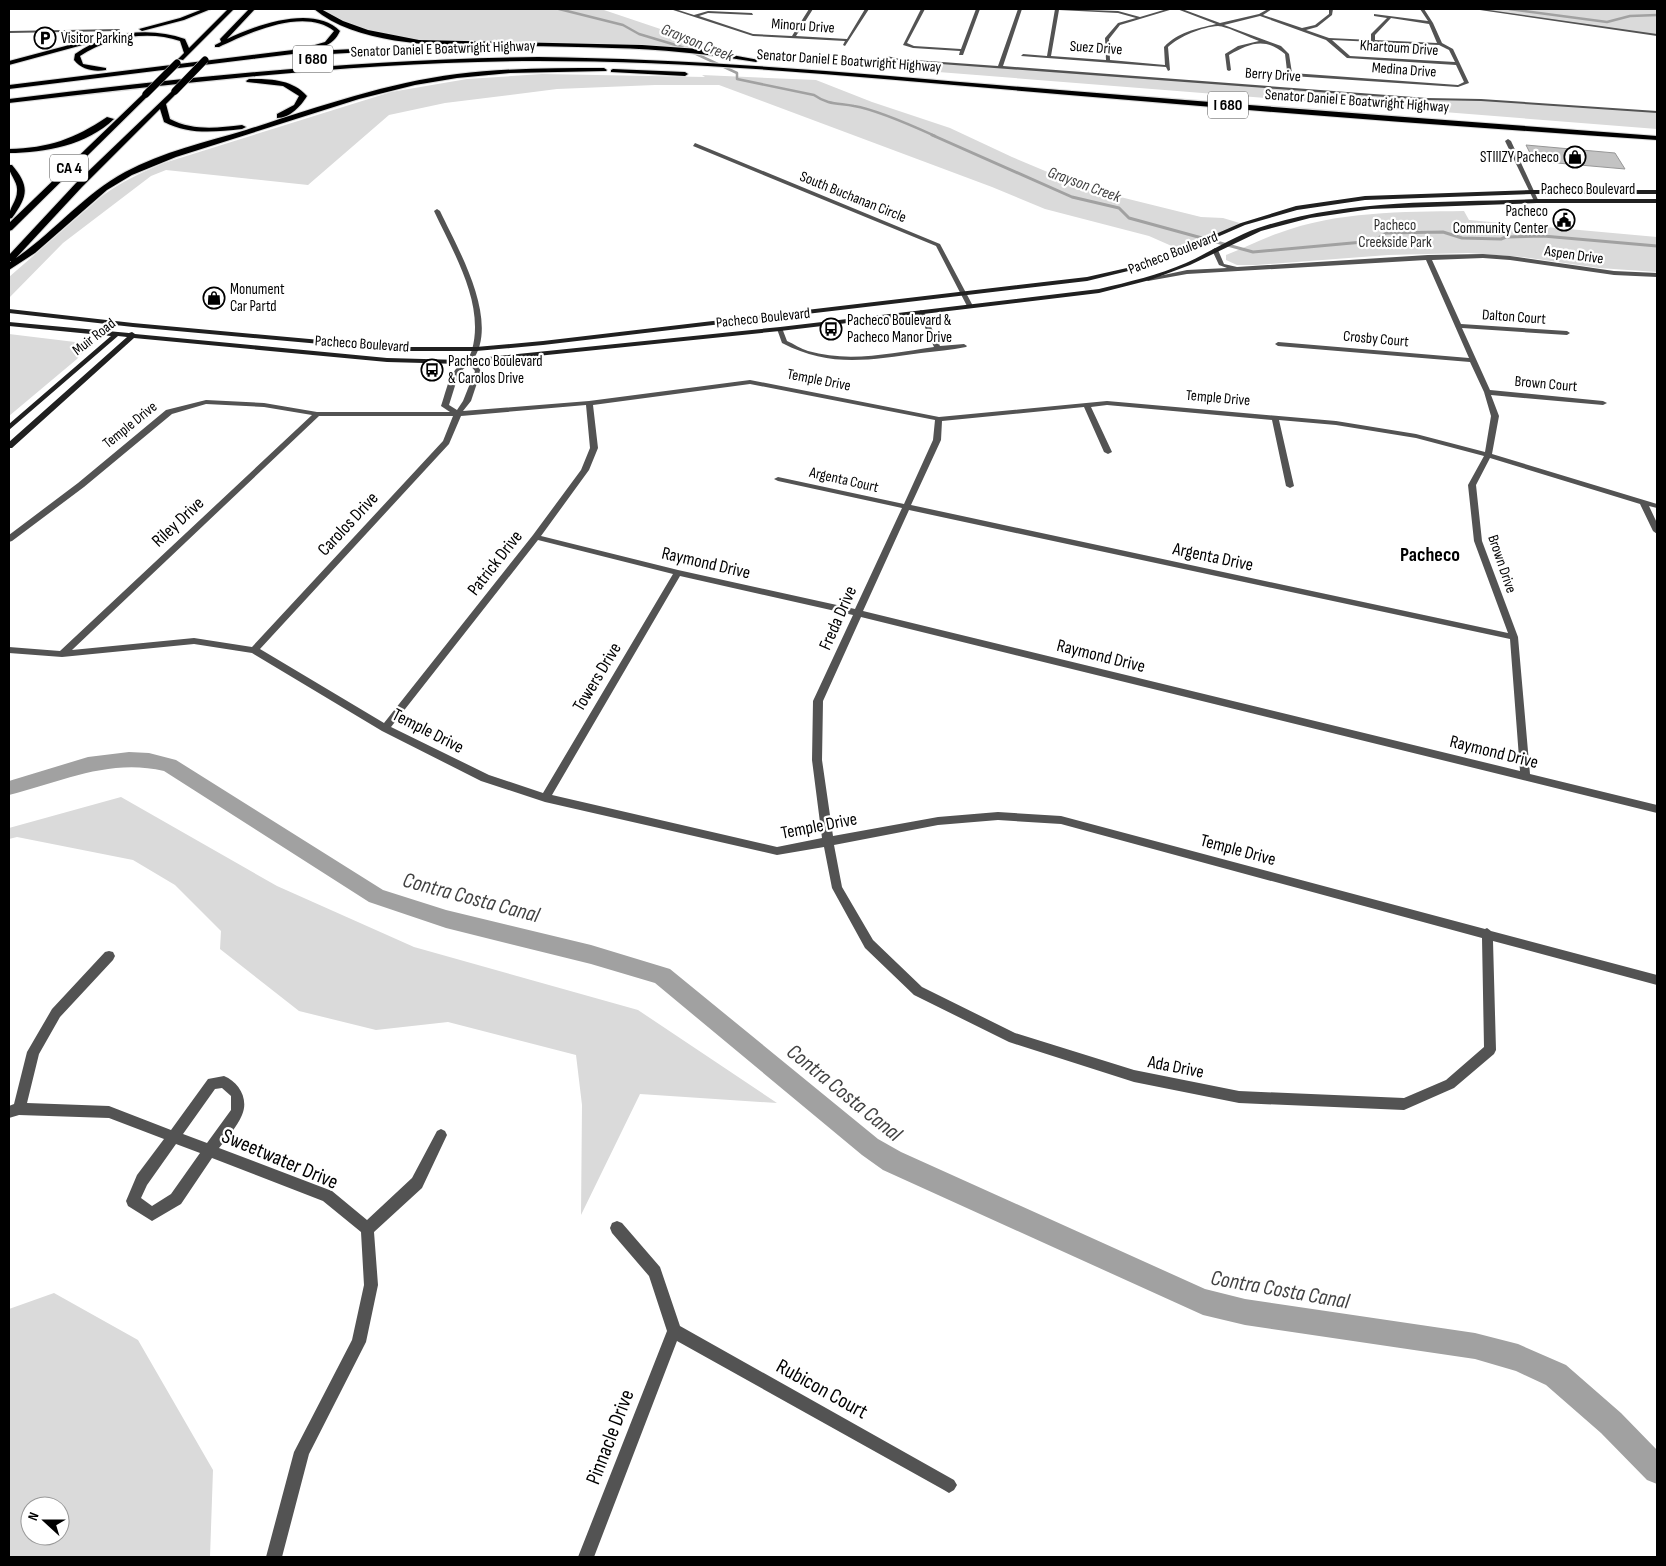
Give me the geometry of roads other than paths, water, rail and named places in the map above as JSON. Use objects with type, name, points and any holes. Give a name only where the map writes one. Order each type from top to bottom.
[{"type":"highway","points":[[9,63],[170,22],[208,9]]},
{"type":"highway","name":"CA 4","points":[[9,228],[231,9]]},
{"type":"highway","name":"CA 4","points":[[9,260],[79,185],[205,60],[252,9]]},
{"type":"highway","points":[[317,9],[360,30],[398,38],[452,42],[601,46],[701,52],[756,60]]},
{"type":"highway","points":[[217,46],[249,31],[276,23],[294,21],[320,22],[329,25],[337,32],[336,37],[317,47],[264,56]]},
{"type":"highway","points":[[151,68],[105,70],[89,68],[81,65],[76,55],[94,44],[110,39],[158,34],[169,35],[183,40],[187,53]]},
{"type":"highway","points":[[9,87],[151,68],[264,56],[374,49],[601,46]]},
{"type":"highway","name":"Senator Daniel E Boatwright Highway","points":[[305,60],[495,51],[620,53],[863,67]]},
{"type":"highway","name":"Senator Daniel E Boatwright Highway","points":[[9,101],[210,76],[350,65],[537,59],[646,62],[799,71],[1657,138]]},
{"type":"highway","name":"I 680","points":[[9,93],[221,66],[277,62]]},
{"type":"highway","points":[[9,107],[217,82],[358,71],[495,68],[693,74]]},
{"type":"highway","points":[[9,267],[32,251],[104,188],[129,173],[173,155],[357,97],[415,83],[500,72],[604,70]]},
{"type":"highway","points":[[836,81],[1070,93]]},
{"type":"highway","points":[[162,103],[167,120],[174,125],[206,130],[248,126],[282,115],[297,106],[303,96],[297,89],[275,82],[217,82]]},
{"type":"highway","points":[[20,108],[55,101]]},
{"type":"highway","points":[[9,151],[30,150],[64,142],[86,134],[130,109]]},
{"type":"highway","points":[[9,167],[19,177],[22,188],[18,205],[9,216]]},
{"type":"main road","name":"Pacheco Boulevard","points":[[9,311],[133,325],[398,349],[476,349],[543,343],[962,292],[1030,287],[1087,279],[1151,264],[1197,246],[1243,224],[1296,208],[1365,198],[1532,192],[1657,192]]},
{"type":"main road","name":"Pacheco Boulevard","points":[[9,324],[387,360],[470,362],[1099,291],[1148,279],[1188,264],[1259,230],[1310,216],[1371,207],[1537,201],[1657,201]]},
{"type":"main road","name":"Muir Road","points":[[9,428],[115,335],[133,325]]},
{"type":"main road","name":"Muir Road","points":[[9,446],[131,337],[133,325]]},
{"type":"street","name":"Minoru Drive","points":[[672,9],[753,34],[845,43],[867,9]]},
{"type":"street","points":[[793,37],[811,9]]},
{"type":"street","points":[[923,9],[905,44],[913,47],[961,52],[978,9]]},
{"type":"street","points":[[1000,68],[1020,9]]},
{"type":"street","points":[[1049,57],[1057,9],[1117,11],[1139,17]]},
{"type":"street","points":[[1108,61],[1107,39],[1119,24],[1171,9]]},
{"type":"street","points":[[1178,9],[1266,41]]},
{"type":"street","points":[[1223,25],[1260,15],[1270,9]]},
{"type":"street","points":[[1304,30],[1316,26],[1331,14],[1332,9]]},
{"type":"street","points":[[1328,39],[1440,44],[1431,23],[1422,9]]},
{"type":"street","points":[[1475,9],[1657,36]]},
{"type":"street","points":[[695,16],[708,12],[753,11]]},
{"type":"street","points":[[747,19],[753,11]]},
{"type":"street","name":"Khartoum Drive","points":[[1260,15],[1328,39],[1349,57],[1458,64]]},
{"type":"street","points":[[1375,15],[1431,23]]},
{"type":"street","points":[[1373,40],[1373,35],[1390,17]]},
{"type":"street","points":[[737,29],[742,24]]},
{"type":"street","name":"Suez Drive","points":[[1023,55],[1108,61],[1168,68],[1166,47],[1174,39],[1189,32],[1223,25]]},
{"type":"street","points":[[9,32],[119,30]]},
{"type":"street","points":[[1229,70],[1227,55],[1240,47],[1266,41]]},
{"type":"street","name":"Medina Drive","points":[[1266,41],[1279,47],[1287,54],[1289,76],[1458,86],[1467,83],[1451,49],[1440,44]]},
{"type":"street","name":"Berry Drive","points":[[887,57],[900,60],[1000,68],[1408,97],[1657,112]]},
{"type":"street","points":[[1508,141],[1537,201]]},
{"type":"street","name":"South Buchanan Circle","points":[[695,145],[938,245],[970,306]]},
{"type":"street","points":[[437,210],[470,283],[479,312],[476,349],[470,362],[456,372],[445,406],[458,414]]},
{"type":"street","name":"Aspen Drive","points":[[1215,250],[1222,265],[1247,270]]},
{"type":"street","name":"Aspen Drive","points":[[1148,279],[1187,272],[1247,270],[1428,257],[1483,256],[1510,258],[1596,271],[1657,276]]},
{"type":"street","name":"Brown Drive","points":[[1428,257],[1487,392],[1495,416],[1488,455],[1472,486],[1478,541],[1514,638],[1525,777]]},
{"type":"street","points":[[921,312],[937,348]]},
{"type":"street","name":"Dalton Court","points":[[1458,326],[1567,333]]},
{"type":"street","points":[[780,328],[784,342],[798,352],[840,359],[964,346]]},
{"type":"street","name":"Crosby Court","points":[[1278,344],[1472,360]]},
{"type":"street","name":"Carolos Drive","points":[[254,650],[446,442],[458,414],[467,401],[478,371],[470,362]]},
{"type":"street","name":"Temple Drive","points":[[9,539],[81,485],[169,412],[206,402],[264,405],[318,414],[458,414],[589,403],[750,382],[939,419],[1107,403],[1336,423],[1416,436],[1488,455],[1644,504],[1657,506]]},
{"type":"street","name":"Brown Court","points":[[1487,392],[1603,403]]},
{"type":"street","name":"Patrick Drive","points":[[385,728],[586,470],[594,448],[589,403]]},
{"type":"street","points":[[1086,404],[1108,452]]},
{"type":"street","name":"Riley Drive","points":[[62,654],[318,414]]},
{"type":"street","points":[[1275,418],[1290,486]]},
{"type":"street","name":"Freda Drive","points":[[828,841],[818,760],[818,701],[937,440],[939,419]]},
{"type":"street","name":"Argenta Court","points":[[778,479],[905,507]]},
{"type":"street","points":[[1644,504],[1657,531]]},
{"type":"street","name":"Argenta Drive","points":[[905,507],[1514,638]]},
{"type":"street","name":"Raymond Drive","points":[[536,536],[678,573],[858,613],[1657,809]]},
{"type":"street","name":"Towers Drive","points":[[545,798],[678,573]]},
{"type":"street","name":"Temple Drive","points":[[9,650],[62,654],[194,641],[254,650],[385,728],[484,778],[545,798],[777,852],[938,821],[998,816],[1061,820],[1657,980]]},
{"type":"street","name":"Ada Drive","points":[[828,841],[837,888],[869,944],[918,991],[1014,1038],[1134,1076],[1239,1097],[1404,1104],[1450,1084],[1490,1050],[1487,933]]},
{"type":"street","points":[[14,1110],[33,1052],[56,1013],[109,956]]},
{"type":"street","points":[[224,1082],[238,1093],[238,1112],[176,1199],[152,1214],[133,1201],[142,1180],[175,1136],[212,1083],[224,1082]]},
{"type":"street","name":"Sweetwater Drive","points":[[14,1110],[109,1112],[327,1196],[367,1229]]},
{"type":"street","points":[[274,1557],[302,1452],[359,1342],[371,1285],[367,1229],[417,1183],[441,1135]]},
{"type":"street","points":[[617,1228],[655,1272],[674,1332]]},
{"type":"street","name":"Rubicon Court","points":[[674,1332],[949,1485]]},
{"type":"street","name":"Pinnacle Drive","points":[[586,1557],[674,1332]]},
{"type":"waterway","name":"Grayson Creek","points":[[559,9],[623,25],[639,34],[679,46],[737,73],[737,79],[814,95],[829,102],[874,111],[935,136]]},
{"type":"waterway","points":[[1509,9],[1607,22],[1630,16],[1657,15]]},
{"type":"waterway","name":"Grayson Creek","points":[[932,135],[1072,197],[1119,208],[1129,218],[1253,252],[1374,241],[1386,233],[1443,232],[1462,238],[1501,239],[1506,237],[1543,236],[1657,246]]},
{"type":"waterway","name":"Contra Costa Canal","points":[[9,788],[88,764],[129,759],[149,760],[169,765],[376,896],[446,919],[591,955],[662,976],[870,1147],[892,1161],[1203,1302],[1245,1312],[1475,1346],[1518,1358],[1556,1375],[1611,1423],[1657,1470]]},
{"type":"place","name":"Visitor Parking","points":[[45,38]]},
{"type":"place","name":"STIIIZY Pacheco","points":[[1575,157]]},
{"type":"place","name":"Pacheco Community Center","points":[[1564,220]]},
{"type":"place","name":"Monument Car Partd","points":[[214,298]]},
{"type":"place","name":"Pacheco Boulevard & Pacheco Manor Drive","points":[[831,329]]},
{"type":"place","name":"Pacheco Boulevard & Carolos Drive","points":[[432,370]]},
{"type":"district","name":"Pacheco","points":[[1430,555]]},
{"type":"park label","name":"Pacheco Creekside Park","points":[[1395,234]]}]
